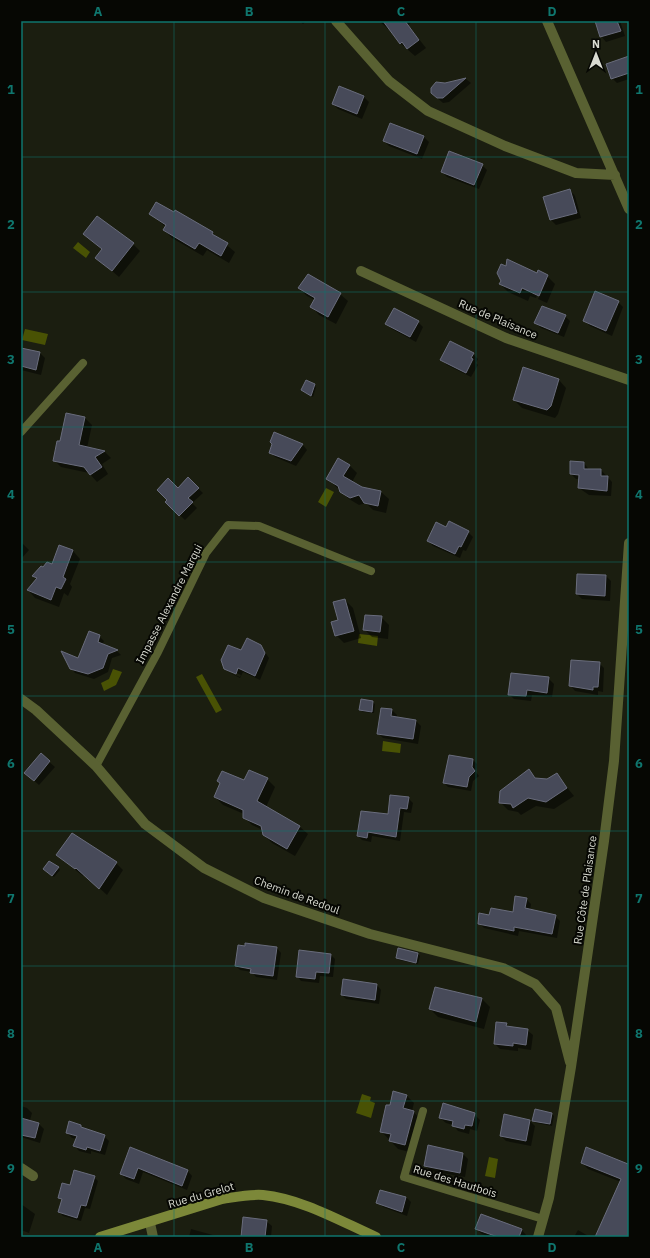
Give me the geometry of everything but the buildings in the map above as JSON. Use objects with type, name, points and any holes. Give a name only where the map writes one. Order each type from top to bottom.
[{"type":"street","points":[[336,21],[389,81],[428,110],[505,146],[576,173],[615,175]]},
{"type":"street","points":[[547,21],[629,209]]},
{"type":"street","name":"Rue de Plaisance","points":[[361,271],[506,338],[629,380]]},
{"type":"street","name":"Rue Côte de Plaisance","points":[[538,1237],[549,1198],[571,1067],[604,841],[614,761],[629,543]]},
{"type":"street","name":"Chemin de Redoul","points":[[21,699],[36,710],[96,766],[145,824],[204,868],[264,898],[370,934],[503,968],[535,984],[556,1008],[571,1067]]},
{"type":"street","points":[[21,1168],[33,1176]]},
{"type":"street","name":"Rue du Grelot","points":[[100,1237],[150,1223],[222,1199],[242,1195],[262,1195],[297,1202],[376,1237]]},
{"type":"street","points":[[150,1223],[153,1237]]},
{"type":"lane","points":[[21,432],[83,363]]},
{"type":"lane","name":"Impasse Alexandre Marqui","points":[[96,766],[158,652],[206,553],[228,525],[259,526],[371,572]]},
{"type":"lane","name":"Rue des Hautbois","points":[[423,1110],[404,1177],[543,1219]]},
{"type":"shaded area","points":[[78,242],[90,252],[86,258],[73,248]]},
{"type":"shaded area","points":[[25,329],[48,334],[45,345],[22,340]]},
{"type":"shaded area","points":[[326,488],[334,492],[326,507],[318,502]]},
{"type":"shaded area","points":[[359,634],[378,636],[377,646],[358,643]]},
{"type":"shaded area","points":[[113,669],[122,672],[116,685],[104,691],[101,683],[109,679]]},
{"type":"shaded area","points":[[202,674],[222,710],[216,713],[196,677]]},
{"type":"shaded area","points":[[383,741],[401,744],[400,753],[382,751]]},
{"type":"shaded area","points":[[362,1094],[371,1097],[370,1101],[375,1103],[371,1118],[356,1113]]},
{"type":"shaded area","points":[[489,1157],[498,1159],[495,1178],[485,1176]]}]
